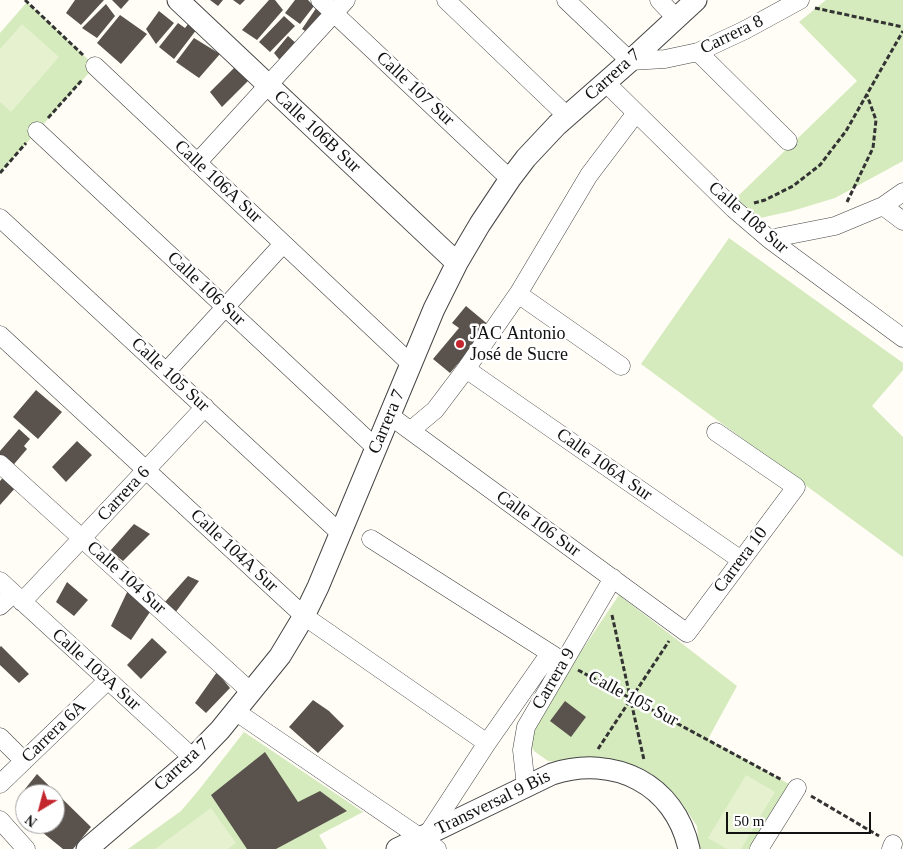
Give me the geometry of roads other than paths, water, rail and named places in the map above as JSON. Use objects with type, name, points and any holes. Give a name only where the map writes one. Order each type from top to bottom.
[{"type":"street","name":"Calle 106B Sur","points":[[178,0],[457,263]]},
{"type":"street","name":"Calle 107 Sur","points":[[320,0],[340,6],[510,179]]},
{"type":"street","points":[[446,0],[567,116]]},
{"type":"street","points":[[566,0],[630,61]]},
{"type":"street","points":[[659,0],[676,18]]},
{"type":"street","name":"Carrera 7","points":[[87,849],[193,758],[220,730],[280,656],[304,616],[318,587],[434,309],[457,263],[510,179],[538,145],[567,116],[696,0]]},
{"type":"street","name":"Carrera 8","points":[[630,61],[666,59],[698,52],[798,2]]},
{"type":"street","points":[[198,163],[340,6]]},
{"type":"street","points":[[698,52],[788,140]]},
{"type":"street","name":"Calle 106A Sur","points":[[94,66],[411,364]]},
{"type":"street","name":"Calle 108 Sur","points":[[605,82],[734,209],[769,238],[903,338]]},
{"type":"street","name":"Carrera 7","points":[[411,430],[435,410],[466,369],[518,294],[589,175],[636,113]]},
{"type":"street","name":"Calle 106 Sur","points":[[37,131],[376,448]]},
{"type":"street","points":[[769,238],[835,226],[883,206],[903,192]]},
{"type":"street","points":[[883,206],[903,221]]},
{"type":"street","name":"Calle 105 Sur","points":[[0,218],[340,533]]},
{"type":"street","points":[[166,372],[284,244]]},
{"type":"street","points":[[518,294],[621,366]]},
{"type":"street","name":"Calle 104A Sur","points":[[0,335],[304,616],[487,744]]},
{"type":"street","name":"Calle 106A Sur","points":[[466,369],[741,560]]},
{"type":"street","name":"Carrera 6","points":[[0,606],[18,598],[82,538],[205,407]]},
{"type":"street","name":"Calle 106 Sur","points":[[389,415],[610,584],[683,630]]},
{"type":"street","name":"Carrera 10","points":[[683,630],[741,560],[796,487],[716,432]]},
{"type":"street","name":"Calle 104 Sur","points":[[0,464],[251,692]]},
{"type":"street","points":[[371,539],[557,658]]},
{"type":"street","name":"Calle 103A Sur","points":[[0,582],[193,758]]},
{"type":"street","name":"Carrera 9","points":[[429,840],[487,744],[557,658],[610,584]]},
{"type":"street","name":"Carrera 9","points":[[526,787],[522,750],[526,728],[557,658]]},
{"type":"street","name":"Carrera 6A","points":[[0,784],[108,680]]},
{"type":"street","points":[[235,712],[429,840]]},
{"type":"street","points":[[0,737],[24,761]]},
{"type":"street","name":"Transversal 9 Bis","points":[[429,840],[552,774],[576,768],[609,769],[624,773],[663,796],[679,820],[689,848]]},
{"type":"street","points":[[759,849],[797,788]]},
{"type":"street","points":[[0,820],[26,849]]},
{"type":"street","points":[[396,849],[429,840]]},
{"type":"place","name":"JAC Antonio José de Sucre","points":[[460,344]]}]
